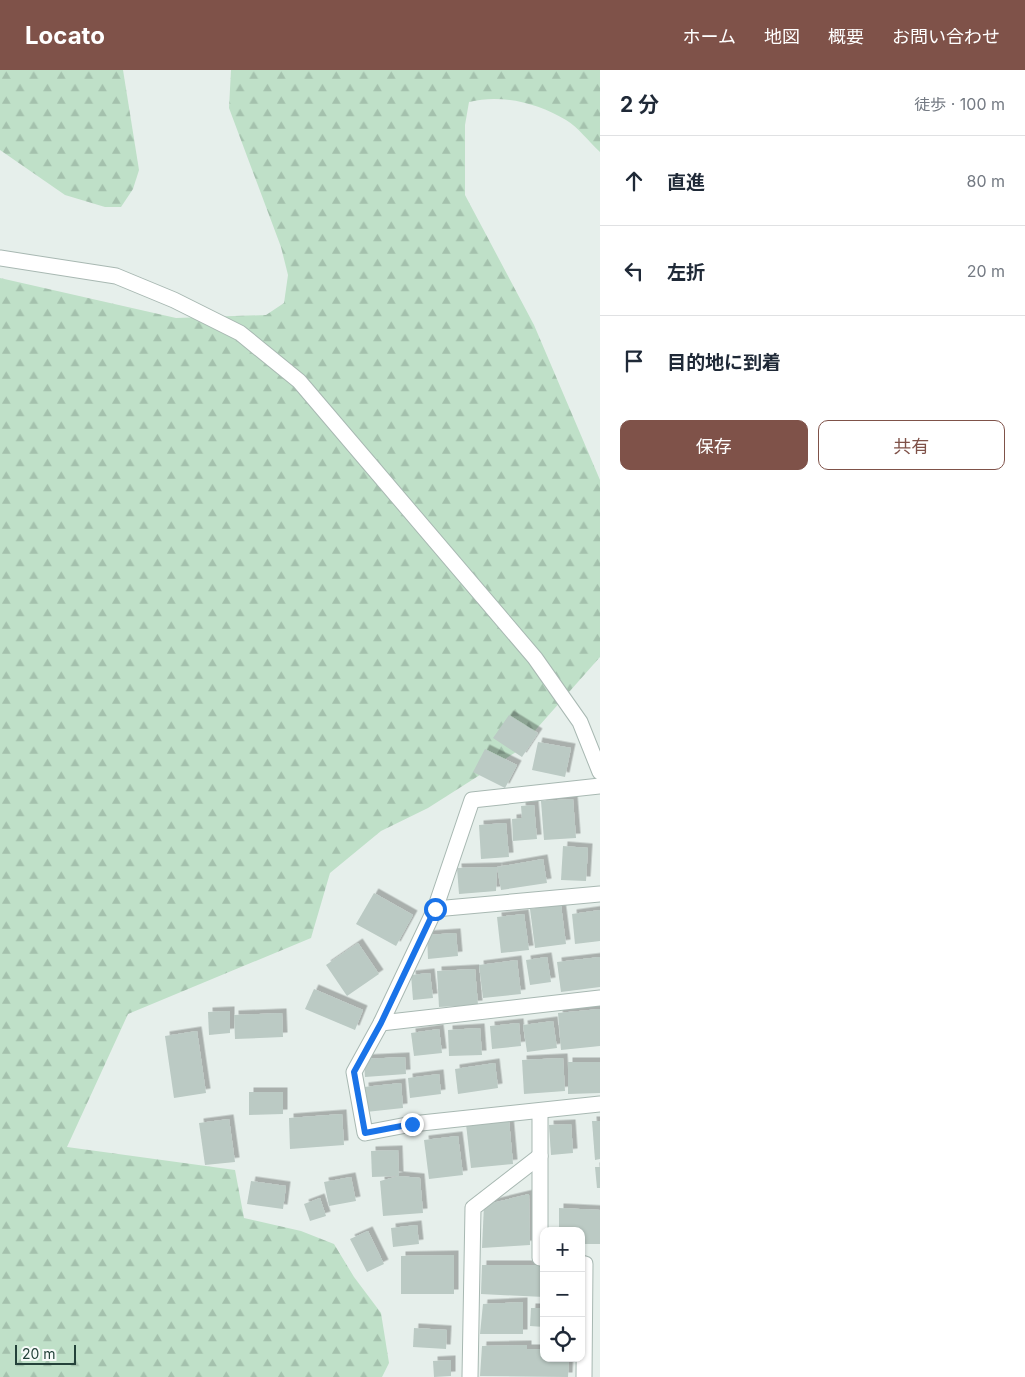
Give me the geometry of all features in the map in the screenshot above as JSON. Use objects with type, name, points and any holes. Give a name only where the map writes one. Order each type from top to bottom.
[{"type":"street","points":[[0,258],[116,276],[174,300],[240,333],[299,381],[535,658],[580,722],[600,772]]},
{"type":"street","points":[[600,786],[472,800],[435,909],[381,1023],[354,1072],[365,1133],[412,1124],[600,1104]]},
{"type":"street","points":[[435,909],[600,894]]},
{"type":"street","points":[[381,1023],[600,998]]},
{"type":"street","points":[[540,1111],[540,1227]]},
{"type":"street","points":[[470,1377],[473,1208],[540,1156]]},
{"type":"street","points":[[584,1377],[585,1272]]},
{"type":"green space","points":[[0,70],[123,70],[139,170],[133,189],[121,207],[105,207],[65,195],[0,150]]},
{"type":"green space","points":[[231,70],[600,70],[600,152],[570,123],[543,109],[507,100],[494,99],[469,102],[465,125],[465,195],[534,325],[600,480],[600,657],[516,752],[428,808],[381,831],[330,873],[311,938],[128,1014],[67,1147],[235,1170],[244,1218],[301,1231],[334,1244],[354,1277],[381,1313],[389,1363],[382,1377],[0,1377],[0,278],[176,318],[266,315],[284,303],[288,275],[281,247],[229,108]]},
{"type":"building","points":[[509,715],[538,733],[522,757],[493,738]]},
{"type":"building","points":[[538,742],[571,748],[565,777],[532,770]]},
{"type":"building","points":[[485,749],[517,765],[505,788],[473,772]]},
{"type":"building","points":[[573,799],[576,838],[544,840],[541,801]]},
{"type":"building","points":[[534,805],[537,839],[513,841],[512,819],[522,818],[521,806]]},
{"type":"building","points":[[506,823],[509,857],[481,859],[479,825]]},
{"type":"building","points":[[563,846],[588,848],[586,881],[561,880]]},
{"type":"building","points":[[543,859],[547,883],[501,890],[497,867]]},
{"type":"building","points":[[497,867],[496,891],[459,894],[457,868]]},
{"type":"building","points":[[374,893],[413,915],[396,946],[356,924]]},
{"type":"building","points":[[561,905],[566,944],[535,948],[530,909]]},
{"type":"building","points":[[600,910],[600,941],[575,944],[572,914]]},
{"type":"building","points":[[524,914],[529,950],[501,953],[497,917]]},
{"type":"building","points":[[456,933],[458,956],[428,959],[427,935]]},
{"type":"building","points":[[358,943],[379,974],[347,996],[326,965]]},
{"type":"building","points":[[547,957],[551,982],[530,985],[526,960]]},
{"type":"building","points":[[600,957],[600,987],[561,992],[557,962]]},
{"type":"building","points":[[517,960],[521,994],[483,998],[479,965]]},
{"type":"building","points":[[475,969],[478,1005],[439,1007],[437,971]]},
{"type":"building","points":[[430,973],[433,998],[413,1000],[411,975]]},
{"type":"building","points":[[314,989],[363,1010],[355,1030],[305,1009]]},
{"type":"building","points":[[600,1009],[600,1046],[561,1050],[558,1013]]},
{"type":"building","points":[[230,1011],[230,1033],[209,1035],[208,1012]]},
{"type":"building","points":[[282,1013],[283,1037],[235,1039],[234,1015]]},
{"type":"building","points":[[553,1021],[557,1048],[527,1052],[523,1025]]},
{"type":"building","points":[[519,1023],[521,1046],[492,1049],[490,1026]]},
{"type":"building","points":[[480,1028],[482,1055],[449,1056],[448,1030]]},
{"type":"building","points":[[439,1029],[442,1053],[414,1056],[411,1033]]},
{"type":"building","points":[[197,1031],[206,1093],[174,1098],[165,1036]]},
{"type":"building","points":[[405,1057],[406,1074],[365,1077],[364,1059]]},
{"type":"building","points":[[563,1058],[565,1091],[524,1094],[522,1060]]},
{"type":"building","points":[[568,1062],[600,1062],[600,1093],[568,1094]]},
{"type":"building","points":[[495,1063],[498,1088],[458,1094],[455,1069]]},
{"type":"building","points":[[439,1074],[441,1094],[410,1098],[408,1078]]},
{"type":"building","points":[[401,1083],[403,1108],[366,1112],[364,1087]]},
{"type":"building","points":[[249,1092],[283,1092],[283,1114],[249,1115]]},
{"type":"building","points":[[342,1114],[344,1145],[290,1149],[289,1118]]},
{"type":"building","points":[[229,1119],[235,1162],[205,1165],[199,1123]]},
{"type":"building","points":[[509,1120],[513,1164],[471,1168],[466,1124]]},
{"type":"building","points":[[592,1121],[600,1121],[600,1159],[595,1160]]},
{"type":"building","points":[[571,1124],[573,1153],[551,1155],[549,1125]]},
{"type":"building","points":[[458,1136],[463,1175],[429,1179],[424,1140]]},
{"type":"building","points":[[398,1150],[399,1176],[372,1177],[371,1151]]},
{"type":"building","points":[[595,1167],[600,1167],[600,1188],[597,1188]]},
{"type":"building","points":[[399,1176],[420,1178],[423,1213],[383,1216],[380,1181]]},
{"type":"building","points":[[351,1177],[356,1201],[329,1206],[324,1182]]},
{"type":"building","points":[[251,1181],[286,1186],[283,1209],[247,1204]]},
{"type":"building","points":[[529,1194],[530,1245],[482,1248],[484,1205]]},
{"type":"building","points":[[320,1198],[326,1216],[310,1221],[304,1204]]},
{"type":"building","points":[[559,1208],[600,1210],[600,1244],[585,1244],[585,1227],[559,1227]]},
{"type":"building","points":[[417,1225],[419,1244],[393,1247],[391,1228]]},
{"type":"building","points":[[368,1231],[384,1264],[367,1272],[350,1239]]},
{"type":"building","points":[[454,1255],[454,1294],[401,1294],[401,1256]]},
{"type":"building","points":[[482,1265],[540,1265],[540,1297],[481,1294]]},
{"type":"building","points":[[523,1302],[523,1334],[480,1334],[483,1304]]},
{"type":"building","points":[[531,1308],[540,1308],[540,1327],[530,1326]]},
{"type":"building","points":[[414,1328],[447,1330],[446,1349],[413,1347]]},
{"type":"building","points":[[527,1345],[527,1349],[540,1349],[540,1362],[569,1362],[568,1377],[480,1376],[482,1346]]},
{"type":"building","points":[[451,1360],[451,1376],[434,1377],[433,1361]]},
{"type":"route","points":[[412,1124],[365,1133],[354,1072],[381,1023],[435,909]]}]
